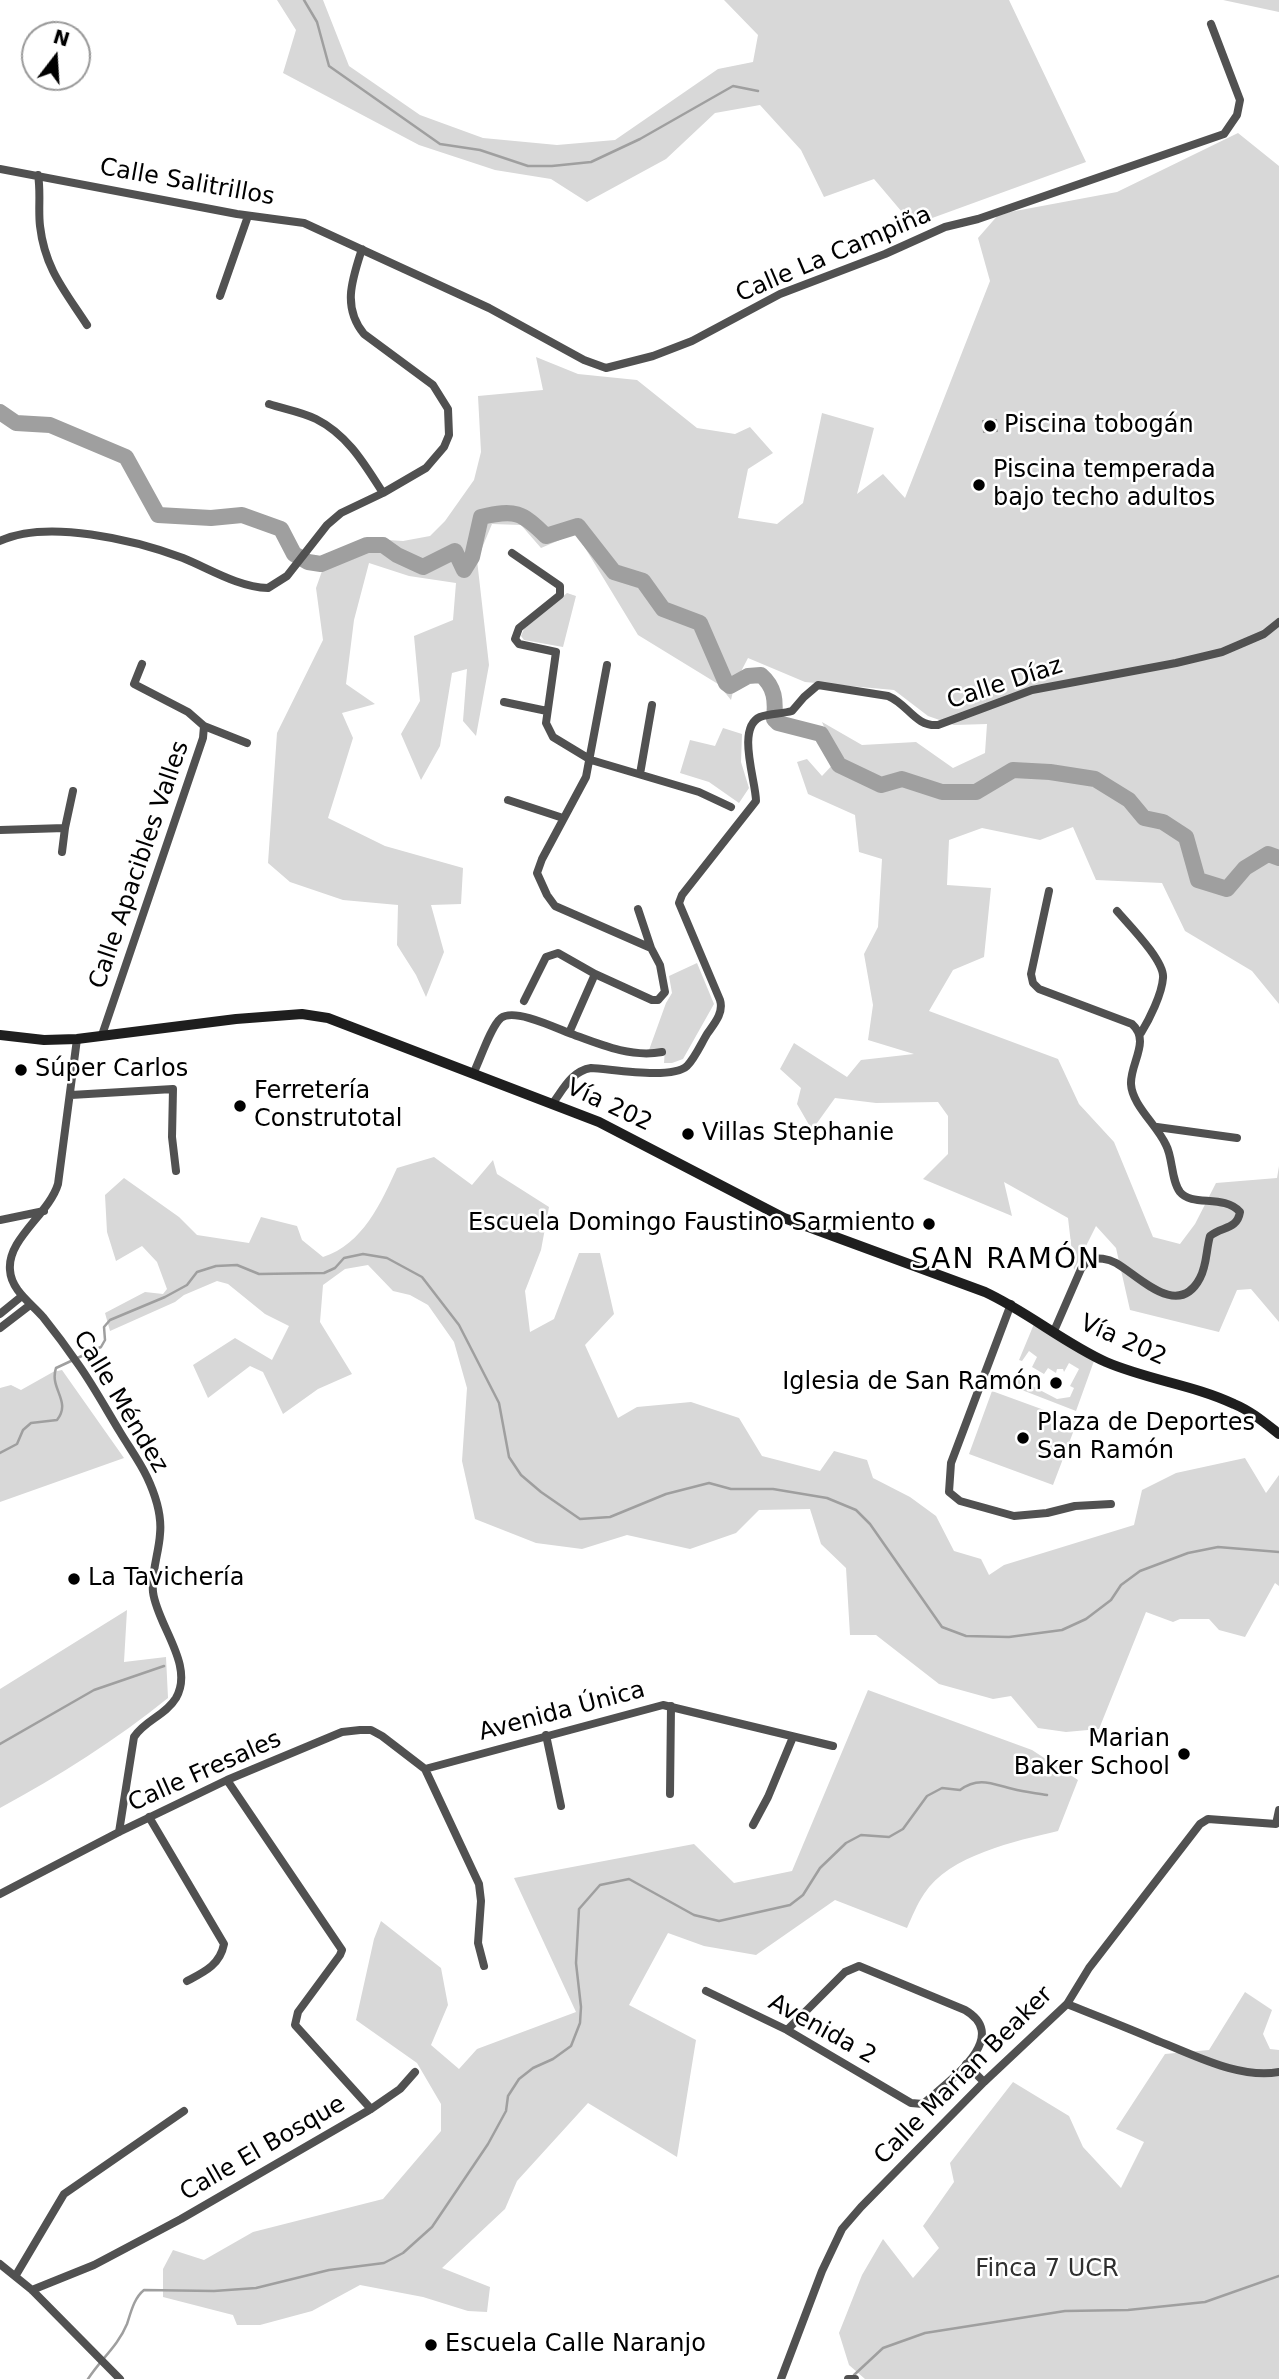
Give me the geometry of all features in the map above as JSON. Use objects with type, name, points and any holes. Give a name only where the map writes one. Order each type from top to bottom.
[{"type":"main road","name":"Vía 202","points":[[0,1035],[33,1039],[77,1039],[236,1019],[315,1015],[474,1072],[599,1122],[784,1218],[985,1292],[1011,1304],[1080,1349],[1148,1378],[1236,1404],[1279,1434]]},
{"type":"street","name":"Calle La Campiña","points":[[362,249],[509,318],[584,360],[606,368],[653,356],[692,341],[780,294],[885,254],[945,227],[978,219],[1224,134],[1237,115],[1240,100],[1211,24]]},
{"type":"street","name":"Calle Salitrillos","points":[[0,169],[248,216],[304,223],[362,249]]},
{"type":"street","points":[[38,176],[39,214],[43,243],[50,265],[65,296],[87,325]]},
{"type":"street","points":[[220,296],[248,216]]},
{"type":"street","points":[[0,541],[13,534],[38,531],[113,539],[181,557],[243,583],[268,588],[287,576],[327,525],[341,513],[426,468],[449,435],[448,409],[433,385],[364,334],[357,325],[351,313],[350,293],[362,249]]},
{"type":"street","points":[[269,404],[314,418],[338,433],[356,452],[383,493]]},
{"type":"street","points":[[513,553],[562,590],[560,595],[516,633],[515,639],[519,644],[556,652],[546,723],[553,737],[590,760],[714,797],[731,807]]},
{"type":"street","name":"Calle Díaz","points":[[553,1103],[580,1070],[591,1068],[662,1073],[678,1071],[687,1065],[719,1016],[722,1007],[720,1000],[679,903],[682,895],[756,801],[748,743],[749,731],[759,718],[792,711],[818,685],[888,696],[895,699],[921,723],[939,725],[1032,690],[1222,652],[1264,634],[1279,622]]},
{"type":"street","name":"Calle Apacibles Valles","points":[[142,664],[134,684],[188,712],[204,726],[247,743]]},
{"type":"street","points":[[607,665],[586,777],[537,873],[555,905],[652,948]]},
{"type":"street","points":[[504,702],[547,711]]},
{"type":"street","points":[[639,774],[652,705]]},
{"type":"street","name":"Calle Apacibles Valles","points":[[102,1035],[204,738],[204,726]]},
{"type":"street","points":[[62,852],[73,791]]},
{"type":"street","points":[[508,800],[563,818]]},
{"type":"street","points":[[0,830],[65,828]]},
{"type":"street","points":[[1049,891],[1031,975],[1033,983],[1039,989],[1132,1024],[1141,1033],[1142,1041],[1131,1082],[1133,1097],[1157,1127],[1168,1147],[1177,1188],[1182,1195],[1191,1199],[1215,1201],[1235,1207],[1240,1212],[1234,1225],[1217,1230],[1210,1236],[1201,1277],[1189,1292],[1179,1295],[1152,1290],[1114,1262],[1100,1258],[1089,1259],[1081,1269],[1054,1331]]},
{"type":"street","points":[[524,1001],[545,957],[551,954],[558,954],[652,1000],[659,1000],[665,992],[665,984],[638,909]]},
{"type":"street","points":[[1117,911],[1151,952],[1164,977],[1149,1020],[1141,1033]]},
{"type":"street","points":[[569,1033],[595,974]]},
{"type":"street","points":[[474,1072],[499,1020],[508,1015],[517,1015],[611,1048],[650,1054],[662,1052]]},
{"type":"street","name":"Calle Méndez","points":[[77,1039],[55,1195],[22,1237],[9,1265],[11,1279],[22,1296],[80,1366],[147,1477],[161,1522],[153,1594],[178,1659],[181,1677],[177,1696],[166,1710],[140,1727],[134,1737],[118,1832]]},
{"type":"street","points":[[71,1096],[173,1089],[172,1139],[176,1171]]},
{"type":"street","points":[[1157,1127],[1237,1139]]},
{"type":"street","points":[[0,1220],[44,1211]]},
{"type":"street","points":[[0,1314],[22,1296]]},
{"type":"street","points":[[1011,1304],[951,1464],[949,1492],[960,1501],[1014,1516],[1075,1506],[1111,1504]]},
{"type":"street","points":[[0,1328],[30,1305]]},
{"type":"street","name":"Avenida Única","points":[[425,1769],[656,1706],[671,1706],[833,1746]]},
{"type":"street","points":[[670,1794],[671,1706]]},
{"type":"street","name":"Calle Fresales","points":[[0,1894],[118,1832],[227,1780],[342,1732],[371,1730],[425,1769]]},
{"type":"street","points":[[546,1735],[561,1805]]},
{"type":"street","points":[[753,1825],[793,1737]]},
{"type":"street","points":[[425,1769],[479,1884],[481,1901],[478,1943],[484,1966]]},
{"type":"street","name":"Calle El Bosque","points":[[32,2290],[94,2265],[170,2225],[371,2109],[295,2025],[295,2016],[342,1950],[227,1780]]},
{"type":"street","name":"Calle Marian Beaker","points":[[781,2379],[822,2271],[842,2229],[874,2192],[1067,2004],[1089,1968],[1200,1824],[1208,1819],[1278,1825],[1279,1810]]},
{"type":"street","points":[[149,1817],[224,1944],[217,1962],[207,1971],[187,1981]]},
{"type":"street","points":[[787,2030],[845,1972],[859,1966],[974,2015],[982,2027],[982,2044],[967,2064],[984,2082]]},
{"type":"street","name":"Avenida 2","points":[[706,1991],[787,2030],[918,2105],[923,2104],[967,2064]]},
{"type":"street","points":[[1067,2004],[1216,2063],[1244,2071],[1269,2074],[1279,2072]]},
{"type":"street","points":[[371,2109],[400,2089],[415,2072]]},
{"type":"street","points":[[16,2275],[64,2194],[184,2111]]},
{"type":"street","points":[[0,2263],[32,2290],[120,2379]]},
{"type":"street","points":[[848,2379],[855,2379]]},
{"type":"green space","points":[[277,0],[323,0],[349,66],[420,115],[483,138],[557,145],[615,140],[718,69],[753,62],[758,35],[724,0],[1009,0],[1086,162],[913,225],[874,179],[824,197],[801,150],[760,105],[715,113],[666,159],[587,202],[551,179],[495,170],[419,145],[283,73],[296,30]]},
{"type":"green space","points":[[1223,0],[1279,0],[1279,12]]},
{"type":"green space","points":[[1238,133],[1279,166],[1279,1004],[1252,971],[1185,931],[1162,883],[1096,880],[1073,827],[1040,840],[982,828],[949,840],[947,885],[991,888],[984,957],[953,970],[929,1011],[1058,1059],[1079,1104],[1114,1142],[1153,1237],[1180,1244],[1195,1224],[1216,1183],[1277,1178],[1279,1166],[1279,1322],[1251,1289],[1237,1290],[1219,1332],[1130,1310],[1116,1248],[1096,1226],[1074,1270],[1068,1218],[1004,1182],[1012,1216],[923,1179],[948,1154],[948,1116],[938,1102],[876,1103],[835,1098],[812,1130],[797,1104],[801,1088],[780,1069],[794,1043],[847,1077],[861,1060],[914,1054],[868,1040],[873,1005],[864,954],[878,927],[882,859],[859,852],[855,815],[808,794],[797,762],[807,759],[822,776],[838,759],[822,722],[862,745],[916,742],[953,768],[985,753],[987,724],[954,725],[928,716],[894,690],[805,682],[748,658],[735,683],[731,700],[718,684],[638,635],[576,533],[541,548],[521,525],[492,524],[477,560],[489,665],[476,736],[463,721],[467,669],[452,673],[440,746],[421,780],[401,734],[420,701],[414,636],[453,620],[456,583],[409,576],[369,563],[354,620],[346,684],[375,704],[342,713],[353,738],[328,818],[385,846],[463,868],[461,904],[431,905],[444,952],[426,997],[397,945],[398,905],[343,900],[290,882],[268,863],[277,733],[323,640],[316,588],[327,557],[373,539],[403,541],[430,536],[445,521],[474,480],[481,452],[478,396],[543,390],[536,357],[578,374],[637,380],[697,428],[735,434],[750,427],[773,453],[748,469],[738,518],[777,524],[803,503],[822,413],[874,428],[857,494],[883,474],[905,498],[990,281],[978,238],[999,214],[1117,192]]},
{"type":"green space","points":[[567,593],[576,596],[563,647],[524,640],[521,636],[524,629]]},
{"type":"green space","points":[[723,728],[742,734],[741,762],[749,788],[739,803],[709,782],[680,773],[690,740],[715,746]]},
{"type":"green space","points":[[697,963],[714,1004],[683,1059],[664,1063],[665,1049],[649,1050],[672,993],[669,976]]},
{"type":"green space","points":[[434,1157],[472,1185],[493,1160],[497,1174],[549,1207],[541,1250],[525,1291],[530,1332],[554,1319],[579,1253],[600,1253],[614,1314],[585,1345],[618,1418],[637,1407],[691,1402],[739,1418],[762,1456],[820,1471],[834,1451],[867,1460],[873,1478],[910,1497],[936,1516],[954,1551],[981,1559],[989,1575],[1004,1565],[1134,1525],[1142,1490],[1176,1473],[1245,1458],[1266,1493],[1279,1475],[1279,1586],[1275,1583],[1245,1637],[1219,1630],[1209,1619],[1180,1619],[1173,1622],[1146,1612],[1099,1729],[1066,1732],[1038,1728],[1011,1696],[993,1699],[939,1684],[876,1635],[850,1635],[846,1568],[821,1544],[810,1509],[759,1510],[736,1533],[690,1549],[627,1535],[582,1549],[536,1543],[475,1519],[462,1461],[467,1388],[454,1342],[428,1305],[410,1295],[393,1291],[368,1265],[345,1269],[323,1285],[320,1322],[352,1374],[318,1389],[283,1414],[263,1372],[250,1366],[208,1398],[193,1365],[235,1338],[272,1360],[289,1326],[265,1314],[228,1284],[217,1281],[110,1331],[105,1313],[145,1292],[163,1294],[167,1289],[157,1262],[142,1246],[116,1261],[107,1232],[105,1195],[124,1178],[179,1217],[197,1235],[249,1243],[261,1217],[297,1226],[302,1240],[323,1257],[349,1243],[360,1232],[377,1208],[397,1168]]},
{"type":"green space","points":[[1034,1324],[1094,1361],[1076,1411],[1009,1385],[1013,1376],[1057,1399],[1070,1397],[1074,1388],[1070,1386],[1079,1369],[1069,1363],[1064,1372],[1063,1369],[1057,1369],[1056,1373],[1048,1368],[1044,1374],[1032,1367],[1037,1357],[1029,1351],[1022,1361],[1019,1360]]},
{"type":"green space","points":[[62,1370],[124,1458],[0,1502],[0,1388],[11,1385],[21,1390],[53,1372]]},
{"type":"green space","name":"Plaza de Deportes San Ramón","points":[[992,1391],[1077,1422],[1053,1485],[969,1454]]},
{"type":"green space","points":[[127,1610],[124,1662],[166,1657],[168,1698],[87,1757],[0,1808],[0,1689]]},
{"type":"green space","points":[[868,1690],[1032,1750],[1078,1780],[1058,1831],[1004,1845],[950,1869],[924,1894],[907,1928],[835,1900],[756,1955],[704,1946],[668,1933],[629,2005],[696,2040],[677,2157],[588,2103],[517,2181],[505,2209],[442,2268],[490,2287],[487,2312],[468,2311],[423,2297],[360,2285],[312,2311],[260,2325],[237,2325],[233,2315],[163,2297],[163,2269],[173,2250],[204,2260],[253,2232],[383,2199],[441,2131],[441,2104],[417,2063],[356,2020],[374,1939],[381,1921],[441,1968],[448,2005],[431,2045],[459,2069],[477,2049],[576,2012],[514,1878],[694,1844],[734,1883],[792,1871]]},
{"type":"green space","name":"Finca 7 UCR","points":[[1245,1992],[1272,2010],[1263,2034],[1270,2049],[1279,2050],[1279,2379],[865,2379],[849,2365],[839,2333],[862,2275],[883,2239],[913,2278],[939,2248],[923,2226],[954,2182],[950,2163],[1013,2082],[1069,2116],[1083,2147],[1121,2188],[1144,2142],[1116,2129],[1165,2054],[1209,2050]]},
{"type":"shaded area","name":"Piscina tobogán","points":[[997,419],[998,432],[983,433],[982,420]]},
{"type":"waterway","points":[[304,0],[317,22],[329,66],[440,144],[480,150],[528,166],[591,162],[640,139],[733,86],[758,91]]},
{"type":"waterway","points":[[0,412],[16,423],[50,425],[126,457],[158,515],[211,518],[242,515],[281,529],[294,554],[308,562],[321,564],[367,545],[383,545],[423,567],[455,551],[464,570],[472,557],[481,517],[502,513],[517,514],[546,536],[578,526],[614,572],[643,581],[663,609],[700,623],[726,683],[730,686],[748,676],[761,675],[772,689],[774,719],[778,723],[821,734],[839,765],[881,785],[902,779],[942,792],[976,792],[1013,770],[1095,779],[1129,800],[1144,818],[1163,822],[1186,837],[1198,880],[1227,889],[1245,868],[1268,854],[1279,858]]},
{"type":"waterway","points":[[0,1453],[17,1444],[23,1430],[31,1423],[57,1420],[62,1407],[55,1382],[56,1368],[101,1347],[105,1340],[104,1327],[110,1320],[187,1285],[197,1272],[216,1266],[237,1265],[259,1274],[324,1273],[335,1268],[344,1258],[363,1254],[387,1258],[422,1277],[459,1325],[499,1403],[509,1457],[521,1475],[580,1519],[610,1517],[666,1494],[709,1483],[731,1489],[773,1489],[827,1498],[856,1510],[870,1524],[942,1627],[966,1636],[1009,1637],[1062,1630],[1086,1619],[1111,1600],[1121,1585],[1140,1571],[1188,1553],[1218,1547],[1279,1552]]},
{"type":"waterway","points":[[0,1744],[94,1690],[164,1666]]},
{"type":"waterway","points":[[88,2379],[119,2339],[135,2301],[144,2290],[214,2291],[256,2288],[329,2270],[384,2263],[403,2253],[432,2227],[488,2144],[506,2111],[508,2096],[519,2079],[571,2046],[580,2023],[581,2007],[576,1963],[579,1909],[600,1885],[629,1879],[694,1915],[719,1921],[790,1905],[803,1895],[820,1868],[846,1843],[861,1835],[889,1837],[903,1829],[927,1796],[942,1788],[960,1790],[973,1783],[986,1782],[1047,1795]]},
{"type":"waterway","points":[[854,2375],[883,2348],[925,2333],[1065,2311],[1128,2310],[1205,2302],[1279,2276]]},
{"type":"place","name":"Piscina tobogán","points":[[990,426]]},
{"type":"place","name":"Piscina temperada bajo techo adultos","points":[[979,485]]},
{"type":"place","name":"Súper Carlos","points":[[21,1070]]},
{"type":"place","name":"Ferretería Construtotal","points":[[240,1106]]},
{"type":"place","name":"Villas Stephanie","points":[[688,1134]]},
{"type":"place","name":"Escuela Domingo Faustino Sarmiento","points":[[929,1224]]},
{"type":"place","name":"Iglesia de San Ramón","points":[[1056,1383]]},
{"type":"place","name":"Plaza de Deportes San Ramón","points":[[1023,1438]]},
{"type":"place","name":"La Tavichería","points":[[74,1579]]},
{"type":"place","name":"Marian Baker School","points":[[1184,1754]]},
{"type":"place","name":"Escuela Calle Naranjo","points":[[431,2345]]},
{"type":"district","name":"SAN RAMÓN","points":[[1006,1261]]}]
